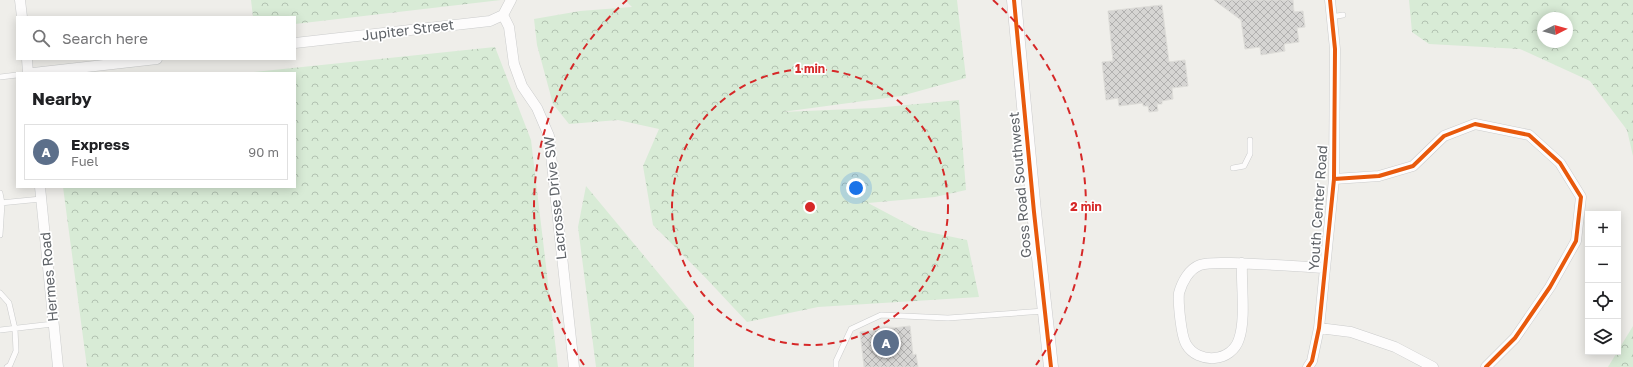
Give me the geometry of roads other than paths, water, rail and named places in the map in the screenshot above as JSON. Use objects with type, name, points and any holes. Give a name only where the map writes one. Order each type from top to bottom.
[{"type":"street","points":[[20,0],[22,16]]},
{"type":"street","points":[[503,15],[511,0]]},
{"type":"street","name":"Goss Road Southwest","points":[[1014,0],[1050,367]]},
{"type":"street","name":"Youth Center Road","points":[[1308,367],[1312,361],[1319,328],[1334,179],[1335,48],[1330,0]]},
{"type":"street","name":"Jupiter Street","points":[[296,43],[490,21],[503,15]]},
{"type":"street","name":"Lacrosse Drive SW","points":[[503,15],[509,28],[516,72],[522,86],[544,122],[549,136],[574,367]]},
{"type":"street","points":[[27,60],[28,72]]},
{"type":"street","points":[[42,72],[148,60]]},
{"type":"street","points":[[1334,179],[1379,176],[1413,166],[1444,136],[1475,124],[1529,135],[1560,163],[1582,197],[1576,241],[1550,287],[1515,338],[1486,367]]},
{"type":"street","name":"Hermes Road","points":[[40,188],[58,367]]},
{"type":"street","points":[[1242,263],[1242,318],[1239,340],[1232,351],[1221,357],[1206,358],[1195,353],[1186,344],[1182,330],[1179,293],[1186,276],[1200,265],[1242,263],[1325,268]]},
{"type":"street","points":[[1319,328],[1351,332],[1395,347],[1433,367]]},
{"type":"lane","points":[[1331,17],[1343,15]]},
{"type":"lane","points":[[0,77],[16,75]]},
{"type":"lane","points":[[1233,168],[1244,166],[1250,154],[1250,140]]},
{"type":"lane","points":[[0,193],[0,235]]},
{"type":"lane","points":[[1,203],[41,199]]},
{"type":"lane","points":[[0,293],[9,303],[15,328],[16,351],[7,367]]},
{"type":"lane","points":[[836,367],[836,360],[851,329],[881,315],[948,318],[1044,311]]},
{"type":"lane","points":[[0,330],[53,324]]},
{"type":"place","name":"Express","points":[[886,343]]}]
